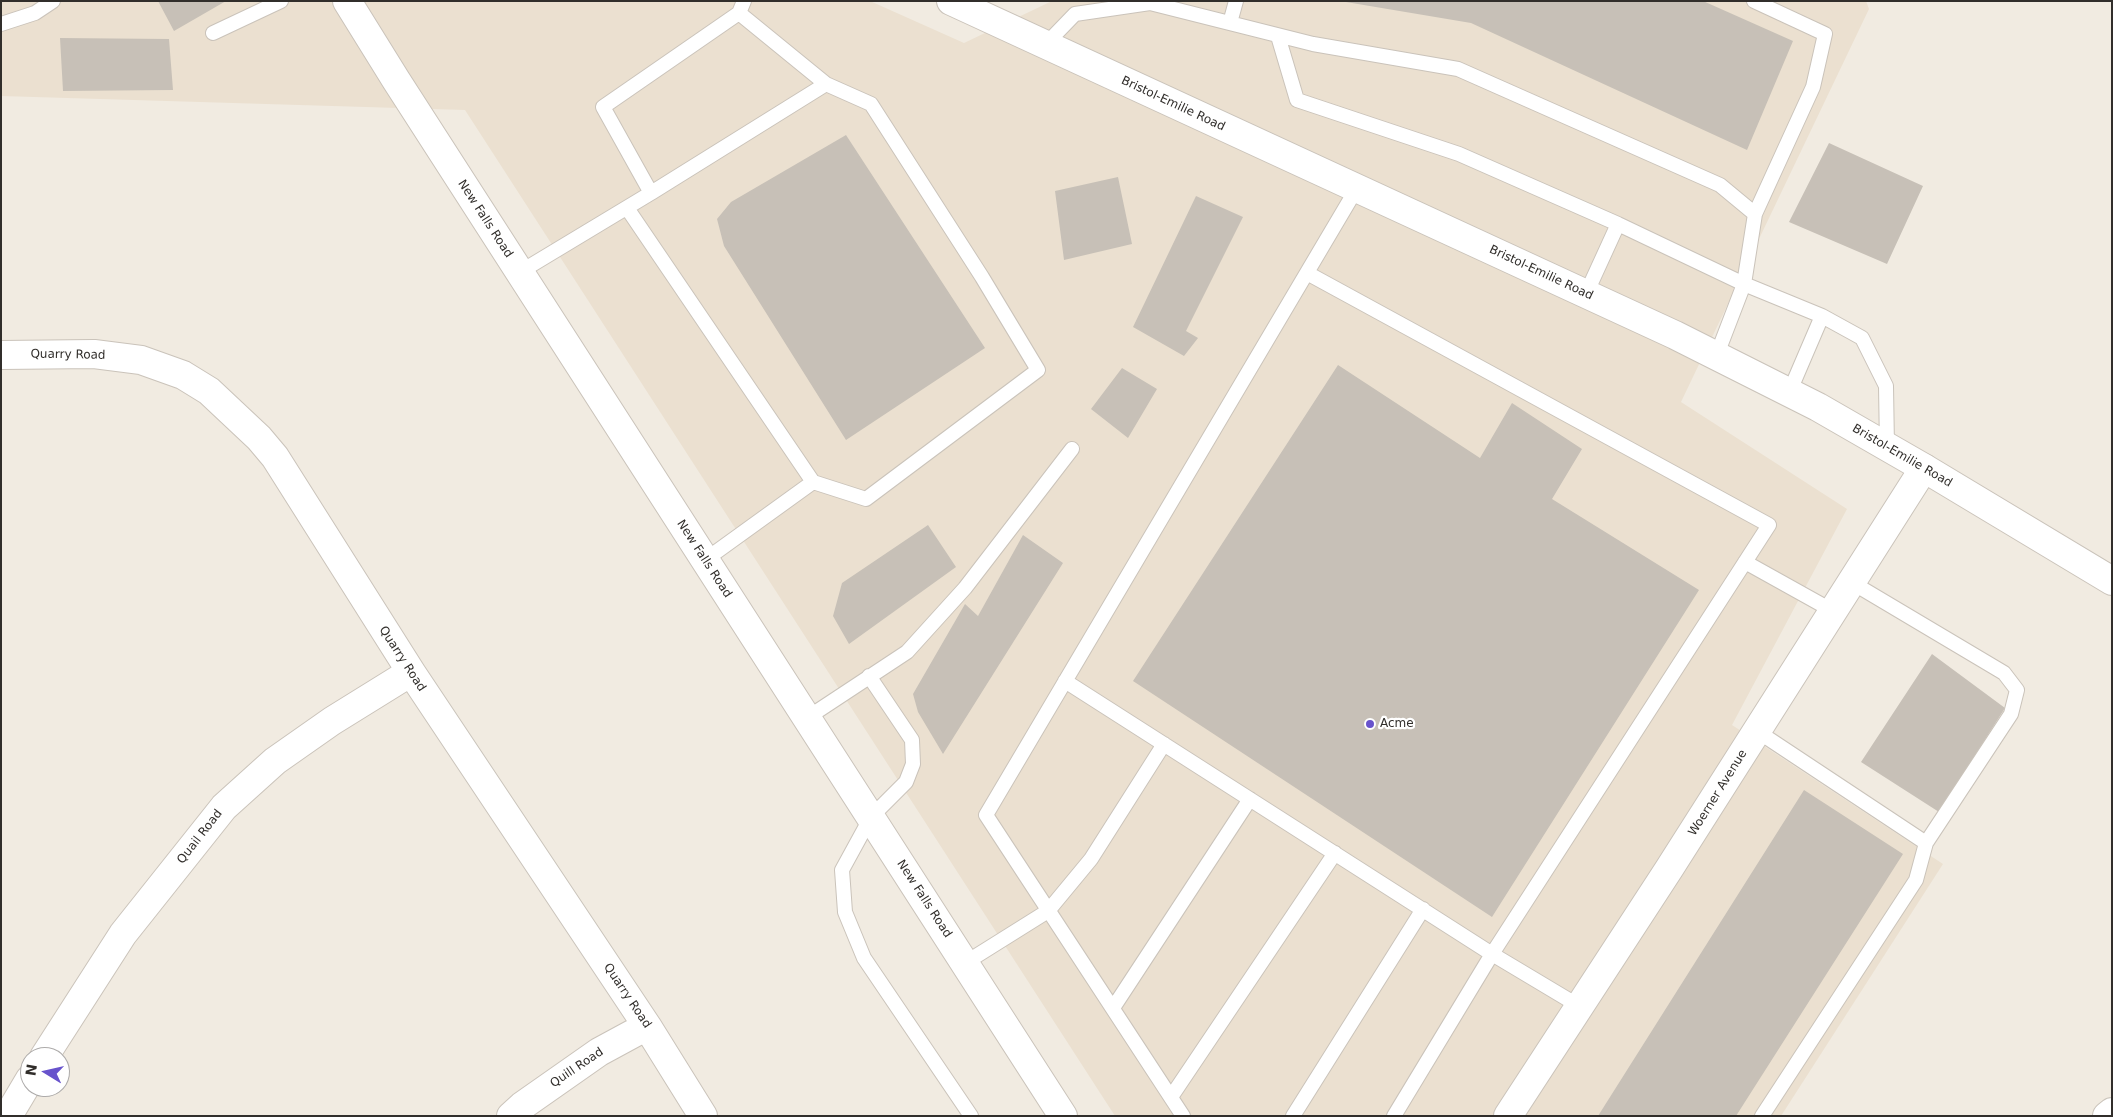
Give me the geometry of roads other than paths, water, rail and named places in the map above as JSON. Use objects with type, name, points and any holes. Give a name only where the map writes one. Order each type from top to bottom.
[{"type":"street","name":"New Falls Road","points":[[347,1],[965,963],[1054,1113]]},
{"type":"street","name":"Bristol-Emilie Road","points":[[951,1],[1675,335],[1790,393],[1887,447],[2112,581]]},
{"type":"street","name":"Quarry Road","points":[[1,355],[94,354],[141,360],[183,375],[209,391],[259,438],[275,457],[411,672],[648,1026],[704,1116]]},
{"type":"street","name":"Woerner Avenue","points":[[1508,1116],[1757,731],[1924,468]]},
{"type":"street","name":"Quail Road","points":[[50,1047],[123,934],[224,807],[275,761],[332,721],[411,672]]},
{"type":"street","name":"Quill Road","points":[[512,1116],[522,1106],[599,1052],[648,1026]]},
{"type":"street","points":[[8,1116],[20,1096]]},
{"type":"street","points":[[2107,1116],[2112,1112]]},
{"type":"lane","points":[[1,24],[34,13],[53,1]]},
{"type":"lane","points":[[213,33],[281,1]]},
{"type":"lane","points":[[1230,24],[1236,1]]},
{"type":"lane","points":[[1716,357],[1744,284],[1755,214],[1813,87],[1825,34],[1754,1]]},
{"type":"lane","points":[[1045,45],[1075,14],[1150,3],[1313,44],[1458,69],[1720,185],[1755,214]]},
{"type":"lane","points":[[627,208],[813,482],[866,499],[1038,370],[982,277],[871,104],[826,84],[742,7],[603,107],[651,193]]},
{"type":"lane","points":[[1278,36],[1296,100],[1459,154],[1618,224],[1744,284],[1822,316],[1862,338],[1886,386],[1887,447]]},
{"type":"lane","points":[[520,272],[826,84]]},
{"type":"lane","points":[[1183,1116],[986,815],[1357,188]]},
{"type":"lane","points":[[1586,294],[1618,224]]},
{"type":"lane","points":[[1307,273],[1768,525],[1492,954],[1394,1116]]},
{"type":"lane","points":[[1790,393],[1822,316]]},
{"type":"lane","points":[[806,718],[907,652],[965,588],[1072,449]]},
{"type":"lane","points":[[705,560],[813,482]]},
{"type":"lane","points":[[1745,562],[1834,610]]},
{"type":"lane","points":[[1762,1116],[1916,880],[1926,843],[2011,714],[2017,690],[2004,672],[1851,582]]},
{"type":"lane","points":[[869,676],[912,740],[914,764],[906,782],[871,817],[842,870],[845,912],[864,958],[971,1116]]},
{"type":"lane","points":[[1066,681],[1492,954],[1579,1006]]},
{"type":"lane","points":[[1757,731],[1926,843]]},
{"type":"lane","points":[[965,963],[1048,911],[1091,859],[1164,744]]},
{"type":"lane","points":[[1113,1008],[1250,799]]},
{"type":"lane","points":[[1171,1097],[1335,853]]},
{"type":"lane","points":[[1292,1116],[1423,909]]},
{"type":"place","name":"Acme","points":[[1370,724]]}]
